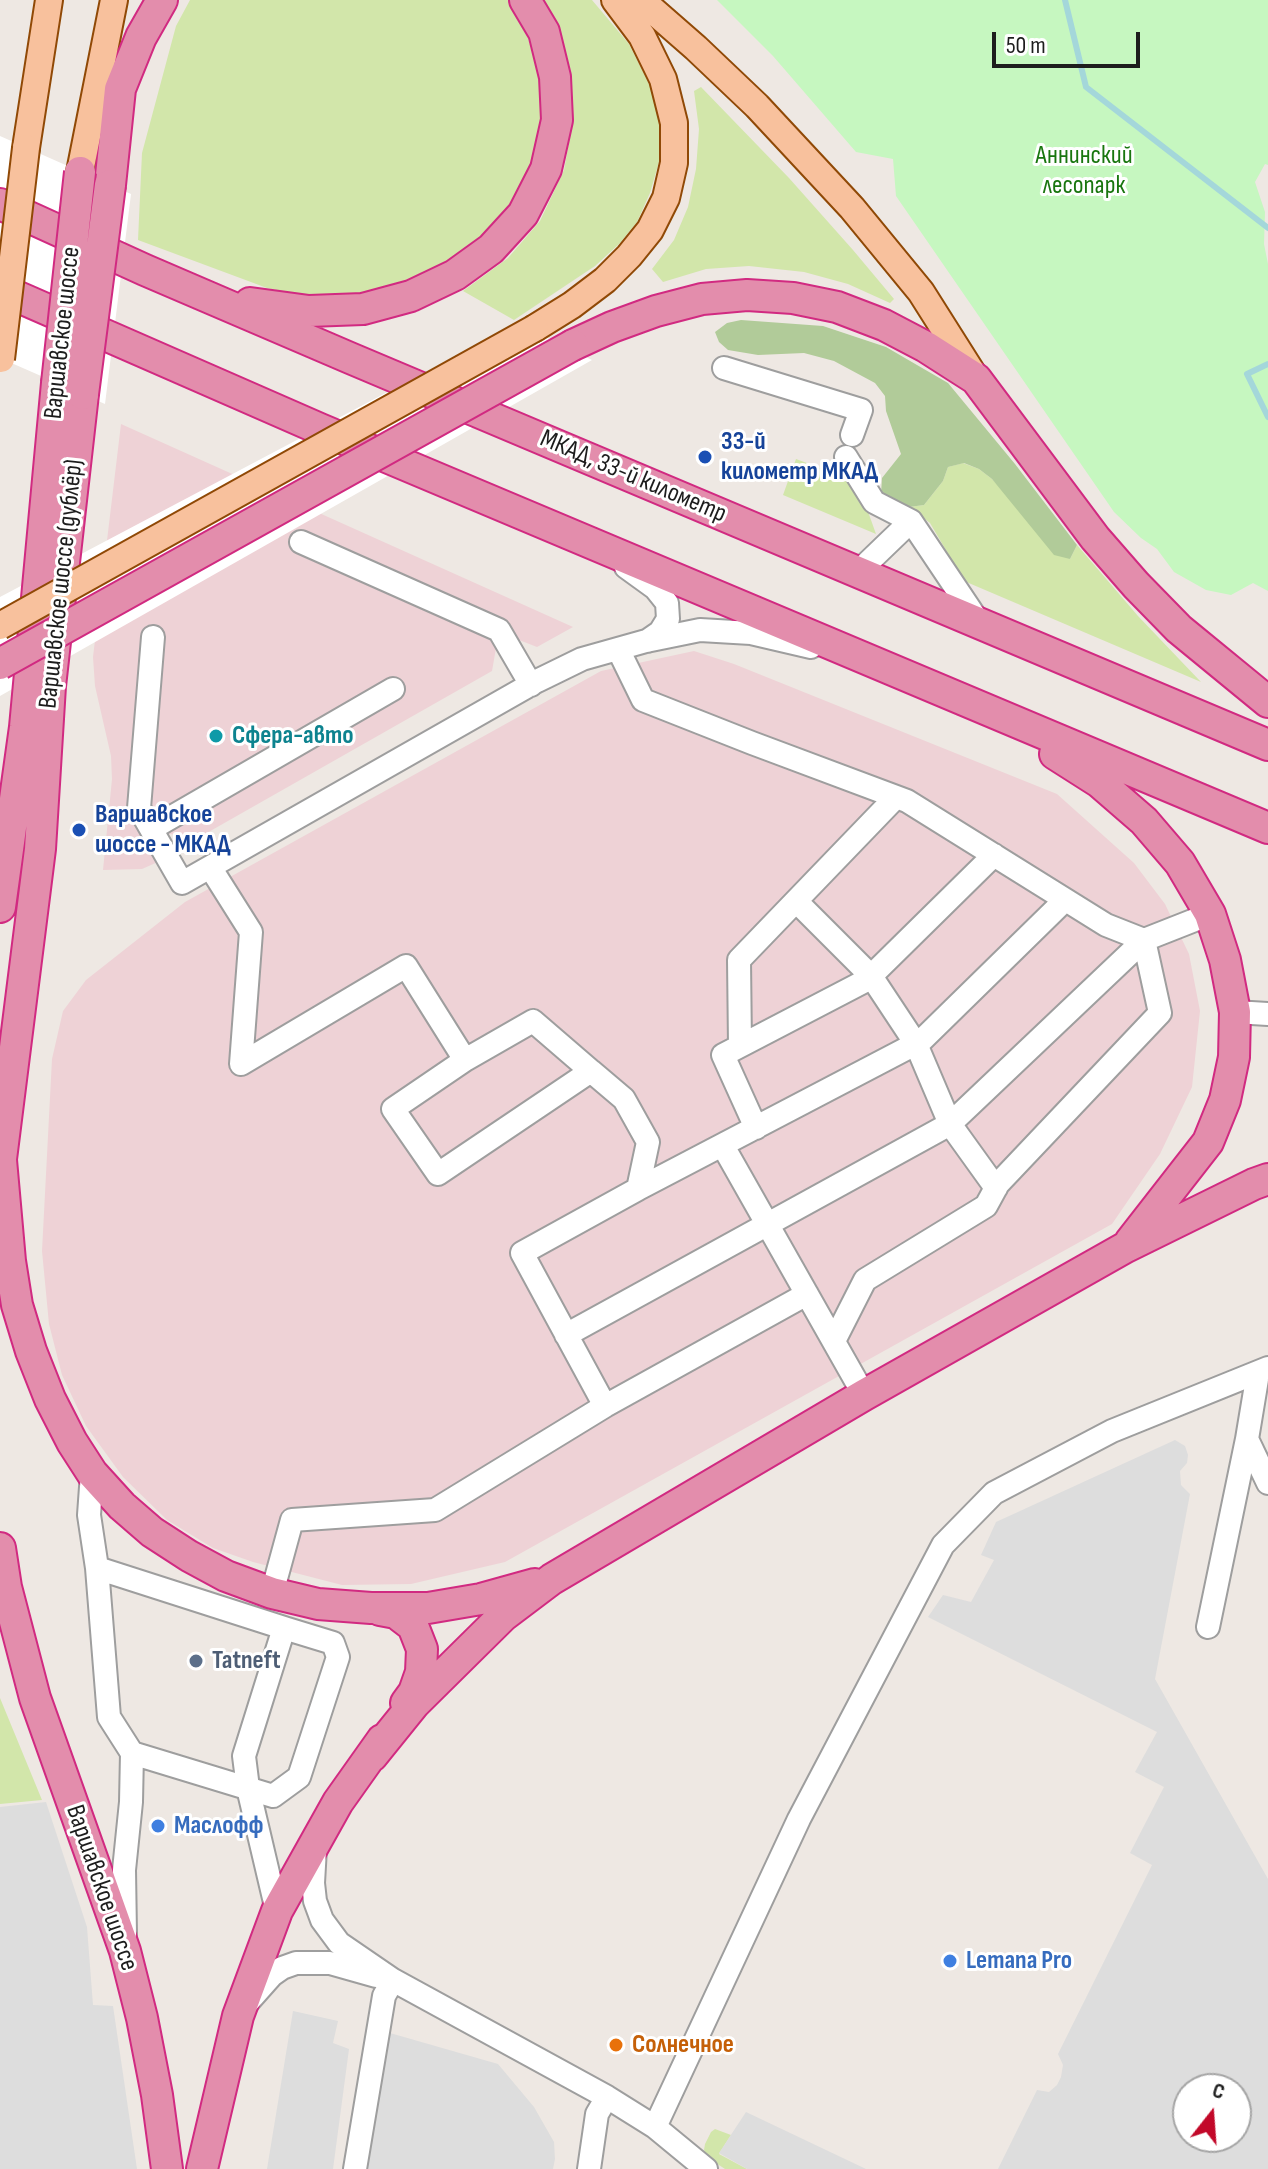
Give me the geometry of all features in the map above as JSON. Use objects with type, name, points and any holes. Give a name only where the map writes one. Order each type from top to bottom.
[{"type":"highway","points":[[120,89],[141,37],[162,0]]},
{"type":"highway","points":[[145,270],[251,303],[309,311],[363,309],[411,296],[455,275],[491,249],[523,214],[546,169],[557,120],[555,77],[544,32],[525,0]]},
{"type":"highway","name":"Варшавское шоссе (дублёр)","points":[[0,1167],[40,849],[70,389],[110,185],[120,89]]},
{"type":"highway","name":"Варшавское шоссе","points":[[0,907],[70,389],[80,172]]},
{"type":"highway","name":"МКАД, 33-й километр","points":[[0,204],[145,270],[1268,745]]},
{"type":"highway","points":[[7,293],[306,423],[1268,828]]},
{"type":"highway","points":[[0,664],[573,345],[656,311],[702,299],[747,295],[793,298],[837,307],[884,325],[976,379],[1095,538],[1136,585],[1179,629],[1268,702]]},
{"type":"highway","points":[[927,684],[1024,733],[1099,782],[1144,821],[1180,863],[1210,914],[1225,960],[1235,1012],[1234,1057],[1225,1100],[1208,1142],[1126,1247]]},
{"type":"highway","points":[[1,1160],[17,1305],[50,1399],[92,1473],[122,1506],[164,1540],[226,1576],[272,1593],[318,1604],[428,1608],[481,1599],[552,1579]]},
{"type":"highway","points":[[202,2169],[238,2016],[277,1911],[316,1839],[338,1802],[414,1704],[503,1616],[552,1579],[864,1395],[1126,1247],[1268,1179]]},
{"type":"highway","points":[[0,1548],[6,1587],[35,1698]]},
{"type":"highway","points":[[371,1608],[396,1613],[413,1626],[422,1649],[421,1672],[414,1692],[372,1756]]},
{"type":"highway","name":"Варшавское шоссе","points":[[35,1698],[125,1951],[157,2095],[167,2169]]},
{"type":"main road","points":[[0,361],[26,148],[49,0]]},
{"type":"main road","name":"Варшавское шоссе","points":[[80,172],[114,0]]},
{"type":"main road","name":"Варшавское шоссе (дублёр)","points":[[120,89],[125,0]]},
{"type":"main road","points":[[0,626],[535,328],[605,280],[629,256],[650,230],[666,198],[674,163],[674,123],[663,79],[642,36],[615,0]]},
{"type":"main road","points":[[641,0],[757,106],[852,208],[921,292],[976,379]]},
{"type":"main road","name":"Варшавское шоссе","points":[[0,1616],[35,1698]]},
{"type":"street","points":[[724,368],[861,410],[849,446],[874,502],[911,521],[980,624]]},
{"type":"street","points":[[858,572],[911,521]]},
{"type":"street","points":[[555,527],[616,559],[655,588],[667,603],[668,619],[660,632],[646,641]]},
{"type":"street","points":[[301,542],[499,630],[531,685]]},
{"type":"street","points":[[153,637],[139,808],[182,883],[582,659],[700,630],[751,633],[882,666]]},
{"type":"street","points":[[618,649],[643,700],[907,801],[1106,925],[1144,940]]},
{"type":"street","points":[[151,829],[393,689]]},
{"type":"street","points":[[740,1046],[739,960],[896,797]]},
{"type":"street","points":[[756,1128],[723,1055],[867,980],[994,855]]},
{"type":"street","points":[[210,867],[251,932],[241,1064],[406,966],[465,1060]]},
{"type":"street","points":[[605,1406],[522,1253],[916,1044],[1065,900]]},
{"type":"street","points":[[796,901],[871,976],[916,1044],[950,1124],[996,1188]]},
{"type":"street","points":[[566,1335],[950,1124],[1144,940],[1210,914]]},
{"type":"street","points":[[834,1341],[865,1280],[986,1206],[996,1188],[1160,1013],[1144,940]]},
{"type":"street","points":[[1235,1012],[1268,1014]]},
{"type":"street","points":[[591,1071],[438,1174],[393,1109],[465,1060],[533,1021],[624,1099],[648,1142],[638,1189]]},
{"type":"street","points":[[723,1146],[864,1395]]},
{"type":"street","points":[[272,1593],[292,1520],[435,1510],[605,1406],[807,1294]]},
{"type":"street","points":[[655,2127],[799,1819],[943,1545],[994,1493],[1112,1431],[1263,1371]]},
{"type":"street","points":[[1208,1627],[1263,1371]]},
{"type":"street","points":[[1247,1439],[1268,1483]]},
{"type":"street","points":[[92,1473],[89,1515],[97,1568],[109,1717],[132,1753],[124,1870],[125,1951]]},
{"type":"street","points":[[97,1568],[333,1643],[338,1657],[299,1777],[273,1796],[132,1753]]},
{"type":"street","points":[[277,1911],[248,1788],[244,1756],[284,1628]]},
{"type":"street","points":[[316,1839],[315,1901],[322,1920],[339,1943],[393,1980],[607,2097],[655,2127],[706,2169]]},
{"type":"street","points":[[238,2016],[272,1975],[296,1963],[330,1963],[393,1980]]},
{"type":"street","points":[[355,2169],[384,1996],[393,1980]]},
{"type":"street","points":[[589,2169],[597,2114],[607,2097]]},
{"type":"shaded area","points":[[121,424],[573,627],[537,647],[514,638],[506,642],[496,648],[492,671],[198,838],[170,834],[151,844],[160,861],[142,869],[103,870],[112,779],[111,756],[95,686],[93,657]]},
{"type":"shaded area","points":[[694,651],[734,664],[1057,794],[1134,863],[1165,904],[1189,954],[1200,1011],[1192,1087],[1160,1154],[1112,1224],[505,1562],[411,1584],[342,1585],[253,1562],[213,1548],[167,1520],[123,1477],[86,1426],[62,1375],[49,1324],[42,1251],[52,1059],[63,1011],[86,980],[185,902],[601,671]]},
{"type":"shaded area","points":[[1175,1440],[1185,1446],[1188,1455],[1187,1463],[1180,1471],[1181,1485],[1190,1494],[1155,1679],[1268,1879],[1268,2169],[998,2169],[1037,2090],[1049,2092],[1061,2077],[1063,2065],[1058,2054],[1152,1865],[1130,1853],[1164,1787],[1135,1772],[1157,1732],[928,1617],[943,1595],[971,1602],[994,1560],[981,1555],[996,1522]]},
{"type":"shaded area","points":[[46,1802],[87,1927],[93,2005],[113,2006],[137,2169],[0,2169],[0,1807]]},
{"type":"shaded area","points":[[293,2011],[338,2021],[333,2043],[349,2049],[333,2169],[267,2169]]},
{"type":"shaded area","points":[[390,2033],[498,2064],[534,2107],[554,2142],[553,2169],[364,2169]]},
{"type":"shaded area","points":[[746,2112],[866,2169],[747,2169],[719,2153]]},
{"type":"green space","points":[[190,0],[510,0],[528,38],[539,76],[543,118],[532,160],[513,200],[484,236],[450,261],[411,280],[359,294],[310,297],[267,288],[138,240],[142,153],[176,26]]},
{"type":"green space","points":[[544,0],[592,0],[629,44],[650,86],[660,126],[659,162],[637,222],[619,244],[595,266],[514,320],[463,291],[508,258],[540,221],[564,170],[573,120],[571,72],[559,27]]},
{"type":"green space","name":"Аннинский лесопарк","points":[[717,0],[1268,0],[1268,165],[1265,164],[1255,182],[1265,212],[1264,244],[1268,264],[1268,591],[1253,583],[1231,595],[1206,590],[1174,572],[1157,549],[1114,512],[896,196],[893,159],[856,152],[773,56]]},
{"type":"green space","points":[[701,87],[853,250],[894,299],[890,303],[848,284],[804,272],[749,266],[706,269],[663,282],[652,269],[674,240],[688,207],[696,169],[699,129],[694,91]]},
{"type":"green space","points":[[741,320],[823,326],[886,347],[948,383],[1077,545],[1070,559],[1054,555],[992,479],[964,463],[948,467],[943,481],[924,505],[909,507],[881,494],[882,478],[901,454],[886,411],[885,396],[875,383],[834,361],[804,353],[758,355],[728,350],[719,342],[715,332],[727,323]]},
{"type":"green space","points":[[796,459],[847,478],[866,506],[876,534],[783,495]]},
{"type":"green space","points":[[963,463],[979,469],[992,479],[1070,559],[1077,545],[1138,616],[1201,682],[964,581],[930,523],[909,507],[924,505],[943,481],[948,467]]},
{"type":"green space","points":[[0,1698],[42,1800],[0,1804]]},
{"type":"green space","points":[[715,2129],[731,2135],[719,2154],[747,2169],[725,2169],[707,2157],[705,2144]]},
{"type":"pier","points":[[0,136],[131,194],[105,404],[0,358]]},
{"type":"pier","points":[[518,323],[592,360],[0,696],[0,597]]},
{"type":"waterway","points":[[1065,0],[1086,87],[1268,228]]},
{"type":"waterway","points":[[1268,364],[1247,374],[1268,417]]},
{"type":"place","name":"33-й километр МКАД","points":[[705,457]]},
{"type":"place","name":"Сфера-авто","points":[[216,736]]},
{"type":"place","name":"Варшавское шоссе - МКАД","points":[[79,830]]},
{"type":"place","name":"Tatneft","points":[[196,1661]]},
{"type":"place","name":"Маслофф","points":[[158,1826]]},
{"type":"place","name":"Lemana Pro","points":[[950,1961]]},
{"type":"place","name":"Солнечное","points":[[616,2045]]}]
